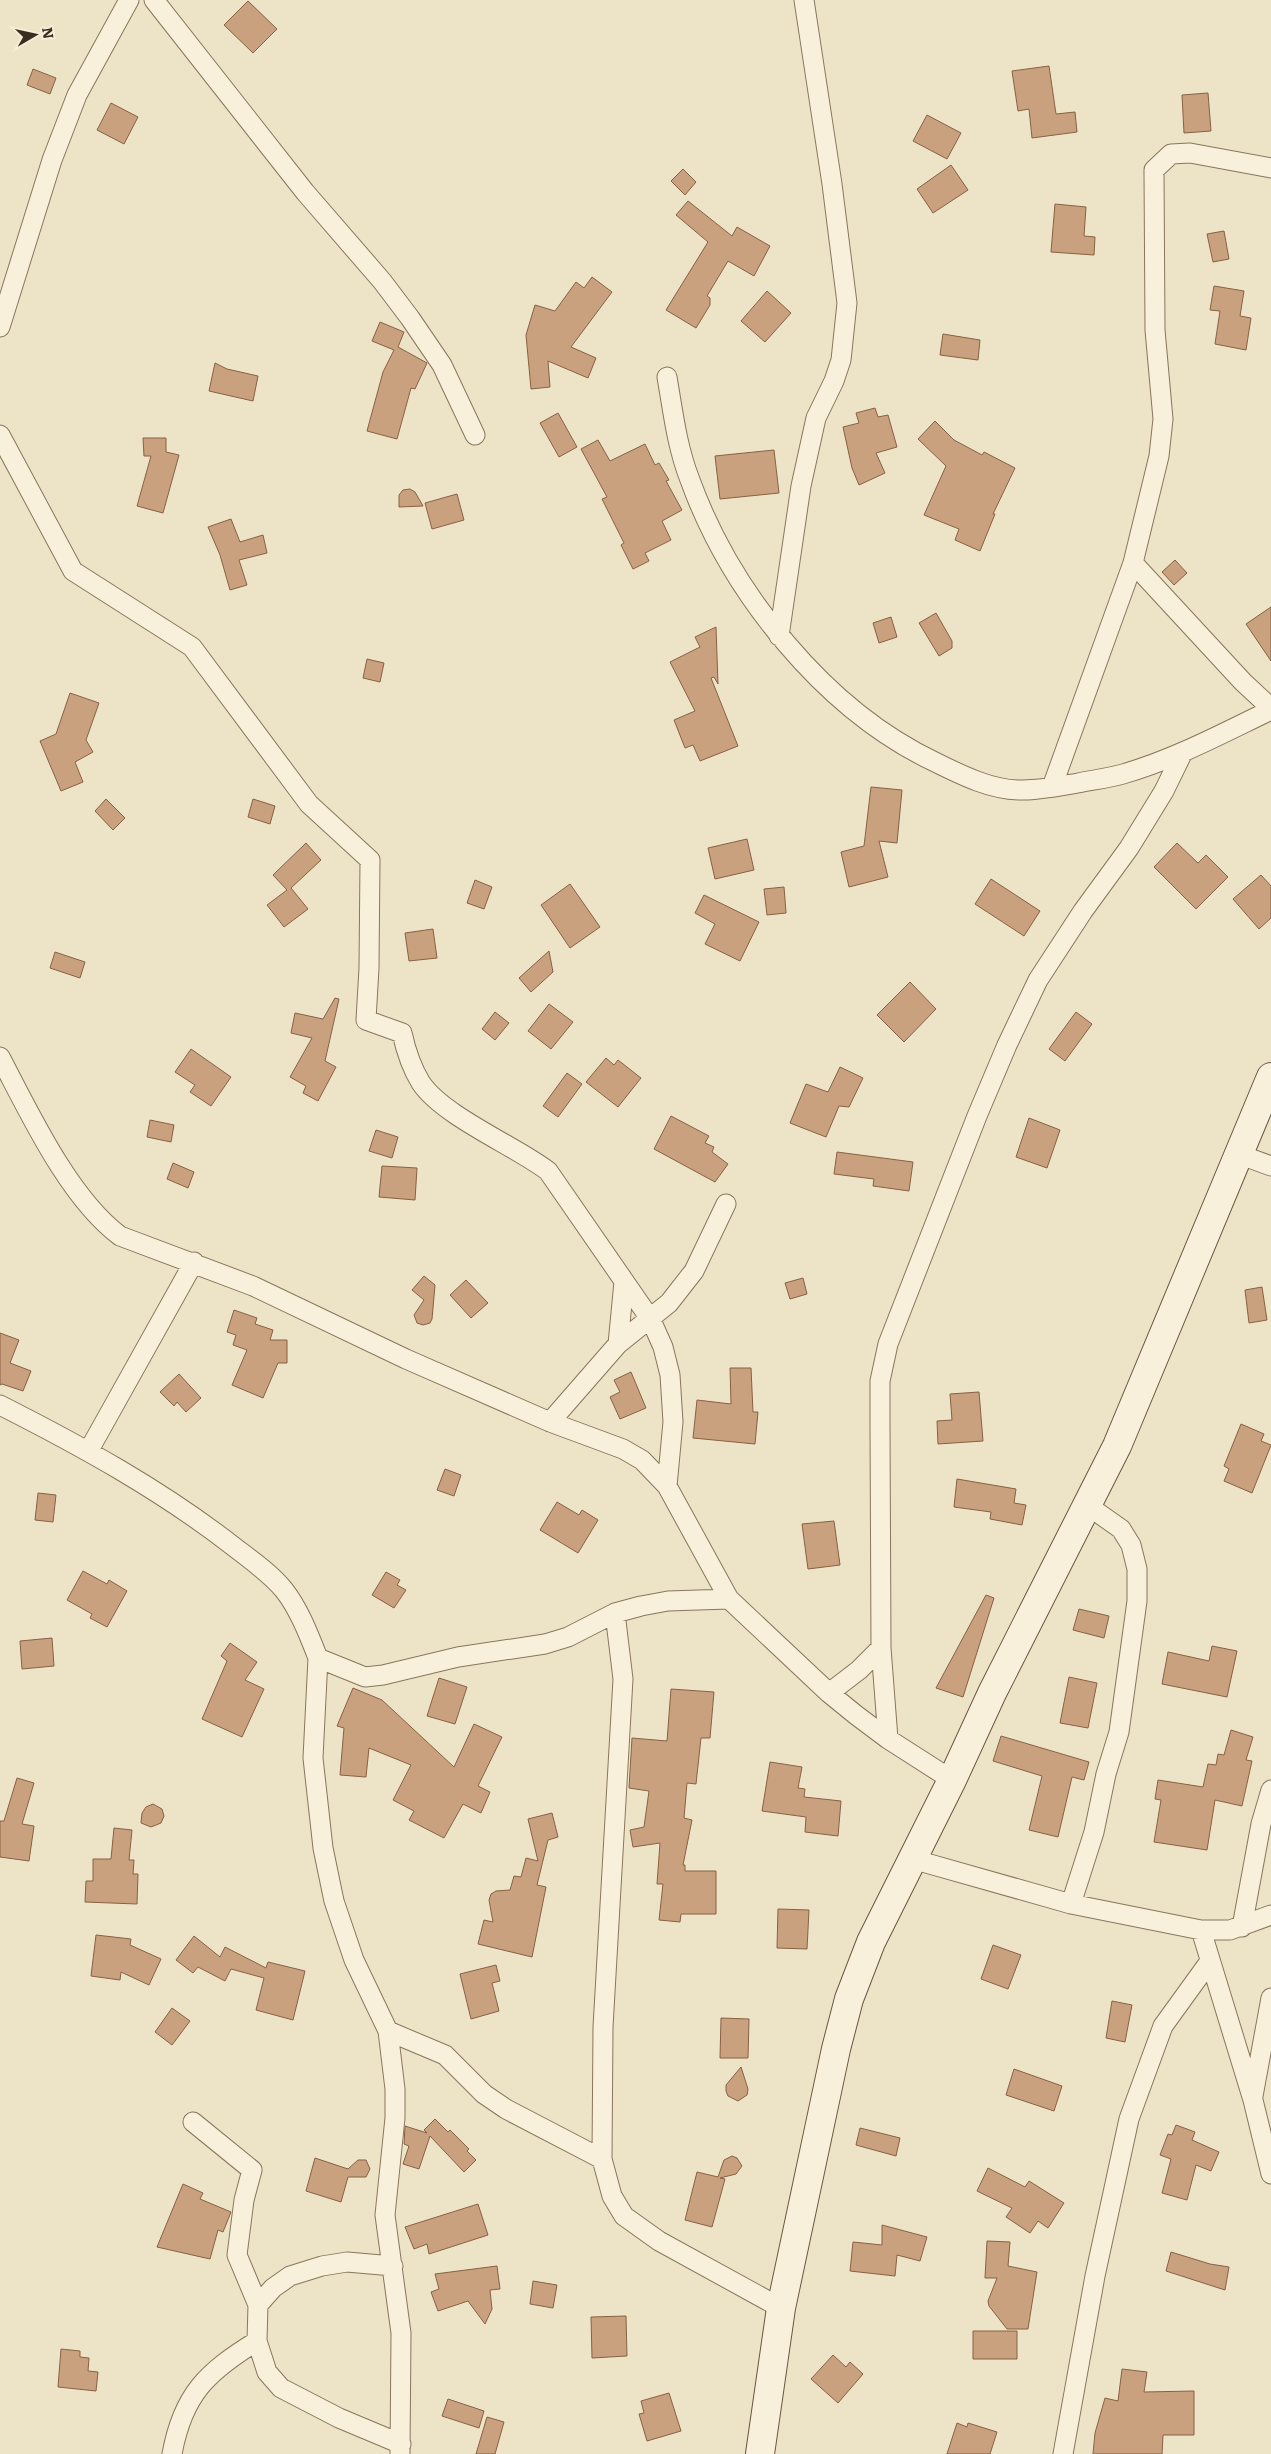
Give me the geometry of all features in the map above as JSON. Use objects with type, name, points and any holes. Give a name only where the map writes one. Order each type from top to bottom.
[{"type":"street","points":[[0,327],[52,160],[77,95],[129,0]]},
{"type":"street","points":[[154,0],[305,192],[382,281],[410,318],[442,365],[461,401],[475,435]]},
{"type":"street","points":[[779,636],[801,486],[816,418],[834,381],[841,360],[847,303],[832,184],[804,0]]},
{"type":"street","points":[[1052,787],[1133,563],[1159,456],[1163,419],[1154,330],[1154,170],[1171,154],[1190,153],[1271,168]]},
{"type":"street","points":[[667,377],[678,441],[690,481],[715,534],[741,582],[779,636],[822,683],[904,747],[966,777],[996,786],[1021,790],[1052,787],[1122,774],[1183,752],[1271,709],[1243,682],[1133,563]]},
{"type":"street","points":[[0,436],[73,572],[192,647],[309,804],[370,860],[370,968],[366,1020],[402,1032],[409,1060],[422,1085],[443,1104],[477,1128],[530,1158],[548,1171],[651,1320],[664,1347],[670,1375],[673,1422],[667,1486]]},
{"type":"street","points":[[888,1739],[881,1648],[880,1381],[888,1344],[977,1116],[1007,1045],[1038,980],[1083,911],[1129,848],[1164,791],[1183,752]]},
{"type":"street","points":[[0,1057],[34,1123],[84,1202],[103,1223],[120,1236],[194,1262],[253,1286],[406,1359],[550,1422],[624,1448],[642,1460],[667,1486],[729,1599],[829,1693],[888,1739],[952,1780]]},
{"type":"street","points":[[760,2454],[781,2308],[836,2049],[849,1999],[871,1942],[952,1780],[992,1693],[1118,1446],[1271,1077]]},
{"type":"street","points":[[1238,1154],[1271,1166]]},
{"type":"street","points":[[550,1422],[618,1344],[651,1320],[669,1303],[694,1271],[726,1204]]},
{"type":"street","points":[[89,1450],[194,1262]]},
{"type":"street","points":[[618,1344],[624,1282]]},
{"type":"street","points":[[0,1405],[89,1450],[204,1523],[274,1578],[286,1592],[309,1634],[318,1658],[313,1758],[323,1848],[334,1900],[354,1960],[388,2031],[395,2089],[395,2118],[385,2215],[401,2333],[401,2449],[281,2388],[267,2372],[256,2341],[258,2304],[237,2255],[244,2200],[252,2170],[193,2122]]},
{"type":"street","points":[[1071,1904],[1094,1832],[1106,1774],[1120,1732],[1137,1601],[1137,1569],[1131,1546],[1121,1529],[1087,1505]]},
{"type":"street","points":[[318,1658],[364,1677],[383,1675],[458,1657],[544,1644],[568,1637],[616,1613],[668,1601],[729,1599]]},
{"type":"street","points":[[616,1613],[623,1679],[603,2027],[602,2159],[612,2196],[624,2216],[658,2241],[781,2308]]},
{"type":"street","points":[[829,1693],[859,1670],[881,1648]]},
{"type":"street","points":[[1242,1927],[1261,1824],[1271,1790]]},
{"type":"street","points":[[912,1858],[1071,1904],[1201,1930],[1218,1931],[1242,1927],[1271,1915]]},
{"type":"street","points":[[1201,1930],[1253,2100],[1271,2174]]},
{"type":"street","points":[[1063,2454],[1095,2276],[1129,2119],[1163,2026],[1210,1961]]},
{"type":"street","points":[[1253,2100],[1271,1998]]},
{"type":"street","points":[[388,2031],[445,2055],[484,2094],[499,2104],[602,2159]]},
{"type":"street","points":[[258,2304],[273,2288],[290,2276],[322,2266],[347,2262],[393,2266]]},
{"type":"street","points":[[172,2454],[181,2416],[199,2385],[222,2362],[256,2341]]},
{"type":"building","points":[[248,1],[277,29],[253,53],[224,25]]},
{"type":"building","points":[[1049,66],[1056,114],[1075,112],[1077,132],[1032,138],[1029,109],[1018,111],[1012,71]]},
{"type":"building","points":[[33,69],[56,78],[50,94],[27,85]]},
{"type":"building","points":[[1208,93],[1211,131],[1184,133],[1182,95]]},
{"type":"building","points":[[111,103],[138,117],[124,144],[97,130]]},
{"type":"building","points":[[927,115],[961,133],[947,159],[913,141]]},
{"type":"building","points":[[951,165],[968,190],[933,213],[917,189]]},
{"type":"building","points":[[683,169],[696,182],[685,195],[671,181]]},
{"type":"building","points":[[688,201],[732,236],[737,227],[770,246],[754,276],[728,261],[707,296],[710,298],[710,305],[696,328],[666,310],[708,242],[676,215]]},
{"type":"building","points":[[1055,204],[1086,207],[1084,236],[1095,237],[1094,255],[1051,252]]},
{"type":"building","points":[[1224,231],[1229,259],[1213,262],[1207,234]]},
{"type":"building","points":[[592,277],[612,292],[571,347],[596,358],[588,378],[548,361],[550,387],[531,389],[526,335],[535,305],[555,311],[576,282],[584,288]]},
{"type":"building","points":[[1214,286],[1244,291],[1240,316],[1251,318],[1246,350],[1215,344],[1220,311],[1210,310]]},
{"type":"building","points":[[767,291],[791,313],[765,342],[741,321]]},
{"type":"building","points":[[380,322],[404,332],[398,347],[427,363],[415,389],[411,388],[397,439],[367,431],[383,372],[394,350],[372,341]]},
{"type":"building","points":[[943,334],[980,340],[978,360],[940,355]]},
{"type":"building","points":[[215,363],[227,369],[258,376],[253,401],[209,391]]},
{"type":"building","points":[[875,408],[878,417],[888,415],[897,447],[876,453],[885,473],[859,485],[852,468],[843,427],[859,423],[856,413]]},
{"type":"building","points":[[558,413],[577,447],[559,457],[540,423]]},
{"type":"building","points":[[935,421],[954,440],[982,455],[984,452],[1015,468],[993,514],[995,514],[980,551],[955,540],[959,529],[924,515],[946,466],[918,439]]},
{"type":"building","points":[[143,438],[166,438],[166,452],[179,455],[163,513],[137,506],[151,456],[144,456]]},
{"type":"building","points":[[598,440],[610,461],[645,444],[655,465],[659,463],[669,480],[666,481],[682,510],[662,521],[671,540],[645,553],[649,561],[633,569],[621,545],[624,543],[602,499],[607,497],[581,449]]},
{"type":"building","points":[[774,450],[779,493],[720,499],[715,456]]},
{"type":"building","points":[[410,489],[415,492],[423,506],[399,507],[399,495],[403,490]]},
{"type":"building","points":[[457,494],[464,520],[432,529],[425,503]]},
{"type":"building","points":[[231,519],[240,542],[263,535],[267,553],[239,560],[247,585],[230,590],[220,555],[208,527]]},
{"type":"building","points":[[1175,560],[1187,573],[1174,585],[1162,572]]},
{"type":"building","points":[[1271,607],[1271,661],[1246,624]]},
{"type":"building","points":[[936,613],[952,641],[952,648],[939,656],[919,623]]},
{"type":"building","points":[[891,617],[897,637],[879,643],[873,623]]},
{"type":"building","points":[[716,627],[718,684],[714,677],[711,678],[738,746],[700,761],[693,745],[685,748],[674,720],[695,711],[670,662],[700,647],[695,637]]},
{"type":"building","points":[[367,659],[384,663],[380,682],[363,678]]},
{"type":"building","points":[[70,693],[99,703],[86,740],[93,752],[75,762],[83,782],[61,791],[40,741],[56,734]]},
{"type":"building","points":[[871,787],[902,790],[897,843],[879,841],[888,877],[849,887],[841,852],[864,846]]},
{"type":"building","points":[[106,799],[125,818],[113,830],[95,811]]},
{"type":"building","points":[[253,799],[275,806],[270,824],[248,817]]},
{"type":"building","points":[[747,839],[754,870],[715,879],[708,848]]},
{"type":"building","points":[[306,843],[321,860],[291,888],[308,909],[284,927],[267,905],[287,890],[273,875]]},
{"type":"building","points":[[1177,843],[1198,863],[1206,855],[1228,877],[1196,909],[1154,867]]},
{"type":"building","points":[[1261,875],[1271,886],[1271,918],[1259,929],[1233,899]]},
{"type":"building","points":[[991,879],[1040,911],[1024,936],[975,904]]},
{"type":"building","points":[[475,880],[492,887],[484,909],[467,903]]},
{"type":"building","points":[[570,884],[600,927],[570,948],[541,905]]},
{"type":"building","points":[[784,887],[786,913],[767,915],[764,889]]},
{"type":"building","points":[[704,895],[759,922],[740,961],[705,944],[715,924],[695,913]]},
{"type":"building","points":[[433,929],[437,958],[409,961],[405,933]]},
{"type":"building","points":[[549,951],[553,972],[531,992],[519,978]]},
{"type":"building","points":[[55,952],[85,962],[80,978],[50,968]]},
{"type":"building","points":[[910,982],[936,1009],[904,1042],[877,1015]]},
{"type":"building","points":[[335,998],[339,999],[325,1061],[336,1067],[318,1101],[303,1093],[306,1086],[290,1077],[312,1038],[291,1033],[295,1013],[323,1019]]},
{"type":"building","points":[[549,1004],[573,1022],[551,1049],[528,1031]]},
{"type":"building","points":[[495,1012],[509,1023],[495,1040],[482,1029]]},
{"type":"building","points":[[1076,1012],[1092,1024],[1065,1061],[1049,1049]]},
{"type":"building","points":[[191,1049],[231,1077],[211,1106],[190,1092],[195,1085],[175,1072]]},
{"type":"building","points":[[606,1058],[614,1065],[618,1060],[641,1078],[618,1107],[586,1082]]},
{"type":"building","points":[[840,1067],[863,1078],[849,1107],[839,1106],[826,1137],[790,1123],[806,1084],[828,1092]]},
{"type":"building","points":[[567,1073],[582,1084],[558,1117],[543,1106]]},
{"type":"building","points":[[671,1116],[709,1136],[705,1143],[714,1147],[712,1152],[728,1164],[715,1182],[654,1149]]},
{"type":"building","points":[[1029,1118],[1060,1130],[1047,1168],[1016,1157]]},
{"type":"building","points":[[150,1120],[174,1125],[171,1142],[147,1137]]},
{"type":"building","points":[[376,1130],[398,1137],[392,1158],[369,1151]]},
{"type":"building","points":[[837,1152],[913,1162],[909,1191],[873,1186],[874,1179],[834,1174]]},
{"type":"building","points":[[173,1163],[194,1172],[188,1188],[167,1179]]},
{"type":"building","points":[[382,1166],[417,1168],[415,1200],[379,1197]]},
{"type":"building","points":[[424,1276],[435,1285],[432,1319],[430,1323],[423,1325],[417,1323],[414,1315],[424,1300],[412,1290]]},
{"type":"building","points":[[803,1278],[807,1294],[790,1299],[785,1283]]},
{"type":"building","points":[[466,1280],[488,1303],[471,1318],[450,1295]]},
{"type":"building","points":[[1262,1287],[1267,1320],[1249,1323],[1245,1290]]},
{"type":"building","points":[[234,1310],[257,1318],[255,1324],[273,1330],[270,1340],[287,1340],[287,1363],[278,1363],[263,1398],[232,1385],[247,1350],[233,1345],[236,1335],[227,1332]]},
{"type":"building","points":[[0,1333],[19,1340],[10,1363],[31,1371],[23,1391],[0,1385]]},
{"type":"building","points":[[730,1368],[751,1368],[753,1412],[758,1412],[755,1444],[693,1438],[697,1400],[731,1404]]},
{"type":"building","points":[[631,1372],[646,1408],[620,1419],[610,1397],[620,1392],[614,1380]]},
{"type":"building","points":[[179,1374],[201,1398],[186,1412],[177,1402],[174,1406],[160,1392]]},
{"type":"building","points":[[979,1392],[983,1441],[938,1444],[937,1421],[952,1420],[950,1394]]},
{"type":"building","points":[[1241,1424],[1264,1434],[1261,1441],[1271,1445],[1252,1493],[1224,1481],[1229,1469],[1224,1466]]},
{"type":"building","points":[[445,1469],[461,1475],[454,1496],[437,1490]]},
{"type":"building","points":[[957,1479],[1016,1489],[1014,1503],[1026,1505],[1022,1525],[990,1519],[991,1512],[954,1507]]},
{"type":"building","points":[[38,1493],[56,1495],[53,1522],[35,1520]]},
{"type":"building","points":[[557,1502],[579,1515],[582,1510],[598,1520],[578,1553],[540,1530]]},
{"type":"building","points":[[834,1521],[840,1565],[808,1569],[802,1524]]},
{"type":"building","points":[[83,1571],[107,1584],[109,1580],[127,1591],[107,1627],[90,1618],[92,1614],[67,1600]]},
{"type":"building","points":[[386,1572],[400,1580],[397,1585],[406,1590],[394,1608],[372,1595]]},
{"type":"building","points":[[986,1595],[994,1598],[963,1697],[936,1688]]},
{"type":"building","points":[[1079,1609],[1109,1616],[1104,1638],[1073,1630]]},
{"type":"building","points":[[52,1638],[54,1666],[22,1669],[20,1641]]},
{"type":"building","points":[[230,1643],[257,1662],[245,1680],[264,1689],[242,1737],[202,1719],[227,1661],[221,1656]]},
{"type":"building","points":[[1212,1646],[1237,1651],[1227,1697],[1162,1684],[1168,1652],[1209,1661]]},
{"type":"building","points":[[1069,1677],[1097,1683],[1088,1728],[1060,1723]]},
{"type":"building","points":[[439,1678],[467,1687],[455,1724],[427,1716]]},
{"type":"building","points":[[353,1688],[382,1700],[454,1767],[474,1724],[502,1737],[478,1786],[490,1792],[481,1813],[463,1804],[444,1838],[409,1820],[414,1811],[393,1800],[411,1765],[369,1748],[366,1777],[340,1775],[344,1728],[337,1726]]},
{"type":"building","points":[[671,1689],[714,1692],[710,1738],[701,1738],[696,1784],[687,1783],[684,1818],[692,1820],[683,1865],[685,1865],[685,1871],[716,1871],[716,1914],[681,1914],[680,1922],[659,1920],[663,1884],[657,1884],[660,1843],[633,1847],[630,1830],[644,1827],[649,1791],[629,1788],[632,1738],[667,1741]]},
{"type":"building","points":[[1231,1730],[1253,1737],[1246,1760],[1252,1761],[1242,1806],[1215,1800],[1207,1850],[1154,1842],[1161,1800],[1155,1799],[1158,1780],[1203,1787],[1208,1764],[1216,1765],[1218,1754],[1224,1755]]},
{"type":"building","points":[[1001,1736],[1089,1762],[1084,1780],[1072,1777],[1058,1837],[1029,1830],[1042,1776],[993,1761]]},
{"type":"building","points":[[770,1762],[802,1767],[798,1788],[805,1789],[804,1797],[841,1801],[838,1836],[805,1832],[806,1817],[762,1811]]},
{"type":"building","points":[[17,1778],[34,1783],[22,1824],[34,1826],[29,1861],[0,1857],[0,1821],[4,1821]]},
{"type":"building","points":[[153,1804],[162,1809],[164,1816],[161,1823],[151,1827],[141,1823],[142,1813],[146,1807]]},
{"type":"building","points":[[552,1813],[558,1837],[548,1840],[537,1885],[546,1887],[532,1957],[478,1944],[484,1920],[493,1922],[489,1900],[491,1894],[496,1891],[510,1890],[514,1876],[521,1877],[526,1858],[538,1861],[528,1819]]},
{"type":"building","points":[[114,1828],[132,1830],[129,1860],[134,1860],[133,1874],[138,1874],[137,1904],[85,1902],[86,1881],[93,1881],[93,1859],[111,1859]]},
{"type":"building","points":[[778,1909],[809,1910],[807,1949],[777,1948]]},
{"type":"building","points":[[96,1935],[131,1939],[130,1945],[161,1959],[149,1985],[121,1972],[120,1980],[91,1976]]},
{"type":"building","points":[[194,1936],[220,1957],[225,1947],[266,1968],[268,1962],[305,1971],[293,2020],[256,2010],[264,1978],[231,1969],[225,1981],[198,1967],[193,1973],[176,1960]]},
{"type":"building","points":[[993,1945],[1021,1955],[1008,1989],[981,1979]]},
{"type":"building","points":[[496,1965],[500,1981],[492,1983],[499,2011],[471,2019],[460,1974]]},
{"type":"building","points":[[1112,2001],[1132,2005],[1125,2042],[1106,2038]]},
{"type":"building","points":[[172,2008],[190,2021],[172,2045],[155,2032]]},
{"type":"building","points":[[721,2018],[749,2019],[748,2058],[720,2058]]},
{"type":"building","points":[[741,2067],[748,2089],[747,2095],[738,2101],[728,2096],[726,2085]]},
{"type":"building","points":[[1014,2069],[1062,2086],[1054,2111],[1006,2095]]},
{"type":"building","points":[[435,2119],[448,2132],[450,2130],[469,2149],[467,2151],[476,2160],[464,2172],[430,2136],[419,2169],[403,2164],[409,2146],[404,2144],[405,2126],[427,2133],[424,2130]]},
{"type":"building","points":[[1176,2125],[1195,2132],[1192,2140],[1219,2152],[1211,2171],[1196,2165],[1187,2200],[1162,2193],[1171,2159],[1160,2155],[1168,2134],[1172,2135]]},
{"type":"building","points":[[860,2128],[900,2138],[896,2156],[856,2145]]},
{"type":"building","points":[[732,2156],[737,2158],[742,2166],[736,2174],[720,2178],[725,2179],[712,2227],[685,2220],[697,2172],[718,2177],[724,2160]]},
{"type":"building","points":[[315,2158],[348,2169],[358,2160],[366,2160],[370,2169],[366,2177],[348,2177],[341,2202],[306,2191]]},
{"type":"building","points":[[988,2168],[1025,2187],[1029,2181],[1064,2203],[1048,2228],[1038,2221],[1030,2233],[1006,2217],[1012,2208],[977,2191]]},
{"type":"building","points":[[183,2184],[203,2193],[200,2199],[231,2212],[223,2232],[218,2230],[210,2259],[157,2247]]},
{"type":"building","points":[[478,2204],[488,2235],[429,2254],[427,2244],[414,2249],[405,2227]]},
{"type":"building","points":[[882,2225],[927,2237],[920,2261],[897,2255],[895,2276],[850,2271],[853,2242],[882,2245]]},
{"type":"building","points":[[987,2241],[1010,2242],[1008,2266],[1037,2272],[1028,2329],[1007,2329],[989,2306],[988,2301],[997,2278],[985,2278]]},
{"type":"building","points":[[1171,2252],[1210,2264],[1229,2267],[1225,2290],[1166,2271]]},
{"type":"building","points":[[497,2266],[500,2289],[490,2290],[492,2309],[485,2324],[468,2301],[438,2311],[431,2292],[439,2289],[435,2274]]},
{"type":"building","points":[[533,2281],[557,2285],[553,2308],[530,2304]]},
{"type":"building","points":[[626,2316],[627,2356],[592,2358],[591,2317]]},
{"type":"building","points":[[973,2331],[1017,2331],[1017,2359],[973,2359]]},
{"type":"building","points":[[61,2349],[80,2351],[80,2357],[89,2358],[88,2371],[98,2372],[96,2391],[58,2387]]},
{"type":"building","points":[[833,2355],[846,2367],[850,2362],[863,2374],[838,2403],[811,2379]]},
{"type":"building","points":[[1122,2369],[1147,2372],[1144,2392],[1194,2391],[1194,2435],[1163,2435],[1162,2454],[1093,2454],[1095,2433],[1105,2398],[1118,2401]]},
{"type":"building","points":[[669,2393],[681,2431],[647,2441],[639,2414],[644,2413],[641,2401]]},
{"type":"building","points":[[448,2399],[484,2411],[479,2428],[442,2416]]},
{"type":"building","points":[[487,2417],[504,2422],[495,2454],[476,2454]]},
{"type":"building","points":[[957,2423],[967,2427],[968,2423],[997,2432],[990,2454],[947,2454]]}]
